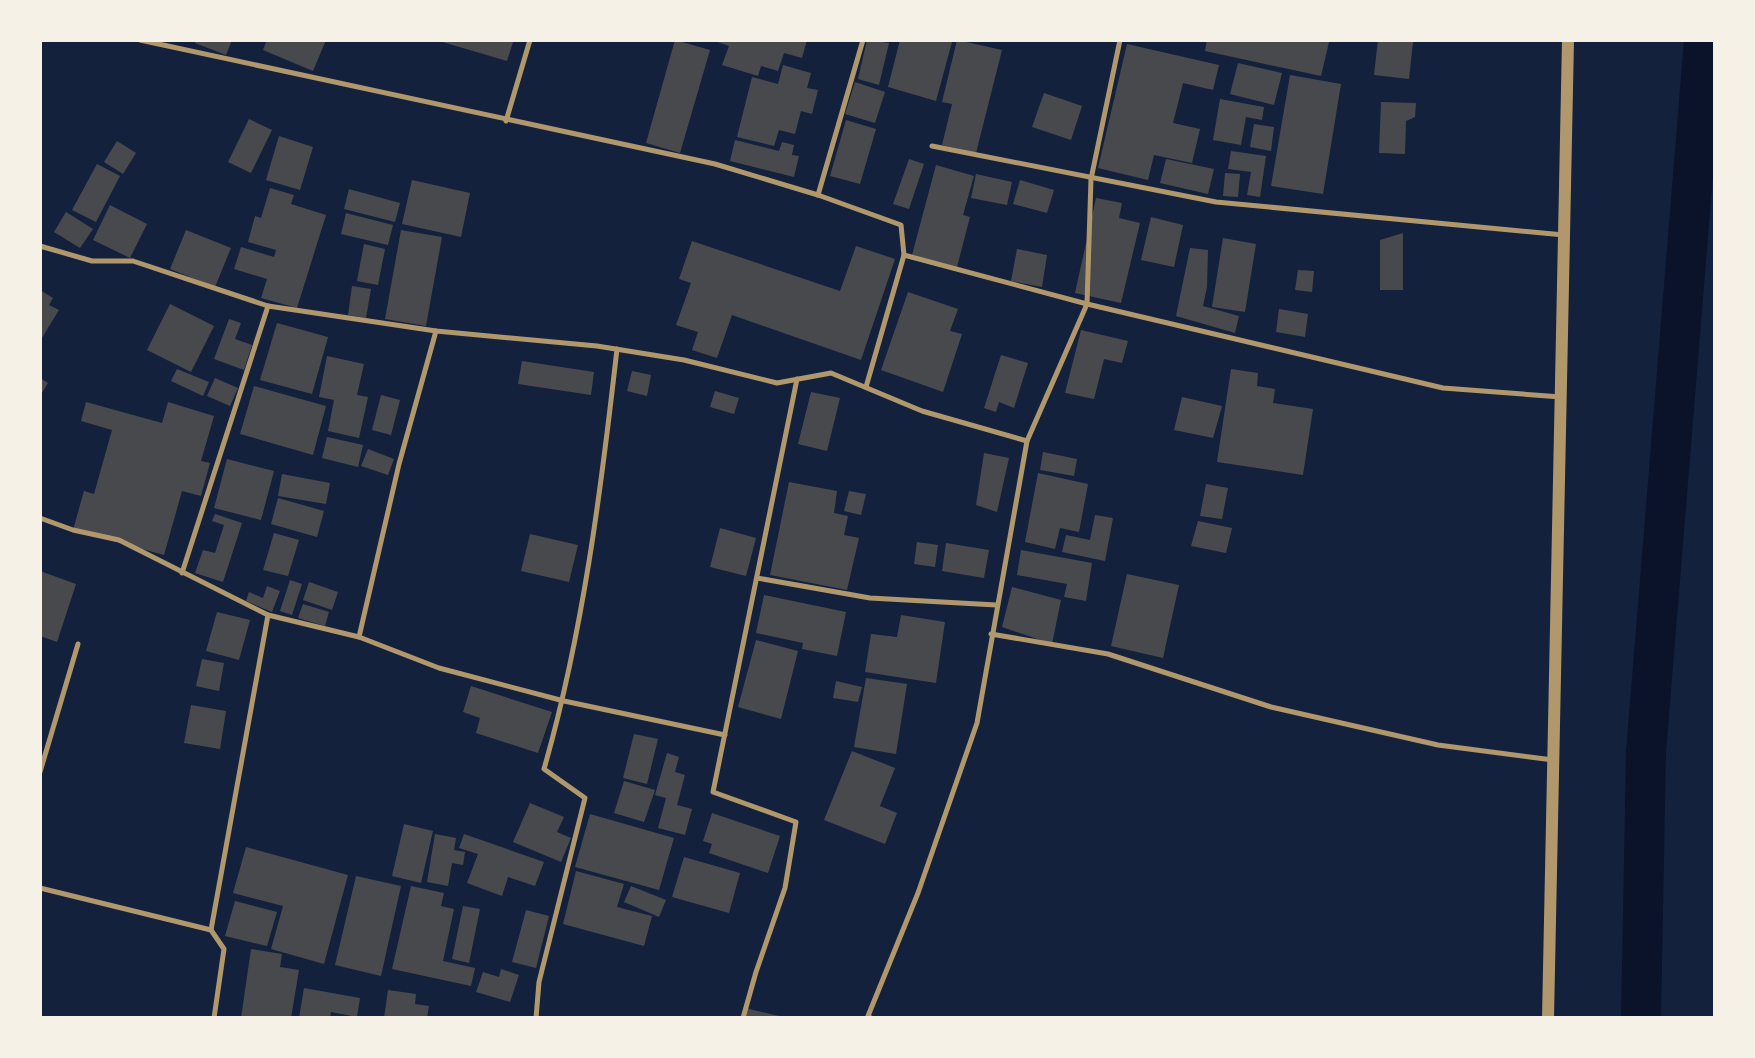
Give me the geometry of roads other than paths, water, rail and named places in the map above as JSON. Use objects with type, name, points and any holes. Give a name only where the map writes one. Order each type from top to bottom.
[{"type":"street","points":[[1548,1018],[1568,40]]},
{"type":"lane","points":[[140,40],[715,164],[818,195],[901,225],[904,255],[866,387]]},
{"type":"lane","points":[[506,121],[530,40]]},
{"type":"lane","points":[[818,195],[863,40]]},
{"type":"lane","points":[[871,1018],[868,1016],[918,893],[977,723],[1027,441],[1087,304],[1091,179],[1120,40]]},
{"type":"lane","points":[[932,146],[1216,202],[1564,235]]},
{"type":"lane","points":[[40,246],[92,261],[133,261],[268,306],[436,331],[617,349],[684,360],[777,383],[831,373],[922,411],[1027,441]]},
{"type":"lane","points":[[904,255],[1087,304],[1443,388],[1561,397]]},
{"type":"lane","points":[[182,573],[268,306]]},
{"type":"lane","points":[[359,637],[399,464],[436,331]]},
{"type":"lane","points":[[536,1018],[540,982],[585,798],[544,769],[564,701],[603,478],[617,349]]},
{"type":"lane","points":[[743,1018],[785,888],[796,822],[713,792],[797,379]]},
{"type":"lane","points":[[40,518],[73,530],[119,540],[268,615],[359,637],[439,668],[564,701],[725,735]]},
{"type":"lane","points":[[757,578],[870,598],[996,605]]},
{"type":"lane","points":[[214,1018],[224,949],[211,929],[268,615]]},
{"type":"lane","points":[[992,634],[1108,654],[1271,707],[1438,745],[1553,760]]},
{"type":"lane","points":[[40,772],[78,644]]},
{"type":"lane","points":[[40,888],[211,929]]},
{"type":"waterway","points":[[1641,1018],[1646,752],[1704,40]]}]
